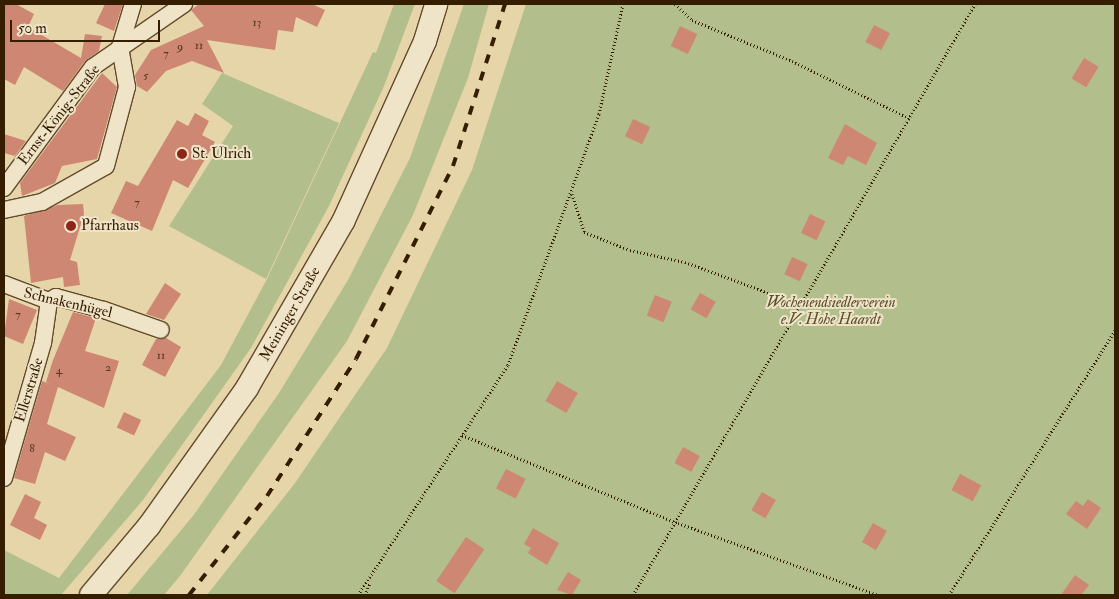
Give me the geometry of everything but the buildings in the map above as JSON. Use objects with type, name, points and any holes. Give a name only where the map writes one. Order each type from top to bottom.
[{"type":"main road","name":"Meininger Straße","points":[[91,595],[149,526],[256,372],[343,222],[425,41],[436,4]]},
{"type":"street","points":[[4,210],[42,202],[106,166],[127,88],[120,47],[134,4]]},
{"type":"street","name":"Ernst-König-Straße","points":[[4,188],[93,67],[184,4]]},
{"type":"street","name":"Schnakenhügel","points":[[4,284],[49,301],[56,297],[161,330]]},
{"type":"street","name":"Ellerstraße","points":[[4,478],[43,343],[49,301]]},
{"type":"path","points":[[358,595],[371,580],[508,365],[599,114],[623,4]]},
{"type":"path","points":[[675,4],[692,20],[792,61],[909,118]]},
{"type":"path","points":[[633,595],[678,524],[975,4]]},
{"type":"path","points":[[571,193],[584,232],[630,250],[685,262],[801,306]]},
{"type":"path","points":[[949,595],[1115,330]]},
{"type":"path","points":[[462,435],[678,524],[878,595]]},
{"type":"path","points":[[365,595],[371,580]]},
{"type":"green space","points":[[394,4],[415,4],[384,86],[329,206],[251,348],[143,500],[61,595],[4,595],[4,550],[59,578],[221,365],[267,279],[373,52],[376,53]]},
{"type":"green space","points":[[464,4],[489,4],[468,78],[413,215],[347,341],[180,576],[164,595],[127,595],[193,516],[279,393],[348,280],[410,158]]},
{"type":"green space","name":"Wochenendsiedlerverein e.V. Hohe Haardt","points":[[526,4],[1115,4],[1115,595],[207,595],[295,483],[387,348],[472,170]]},
{"type":"green space","points":[[222,73],[339,123],[266,279],[169,226],[233,126],[202,104]]},
{"type":"railway","points":[[189,595],[267,496],[356,359],[453,166],[505,4]]},
{"type":"place","name":"St. Ulrich","points":[[182,154]]},
{"type":"place","name":"Pfarrhaus","points":[[71,226]]}]
